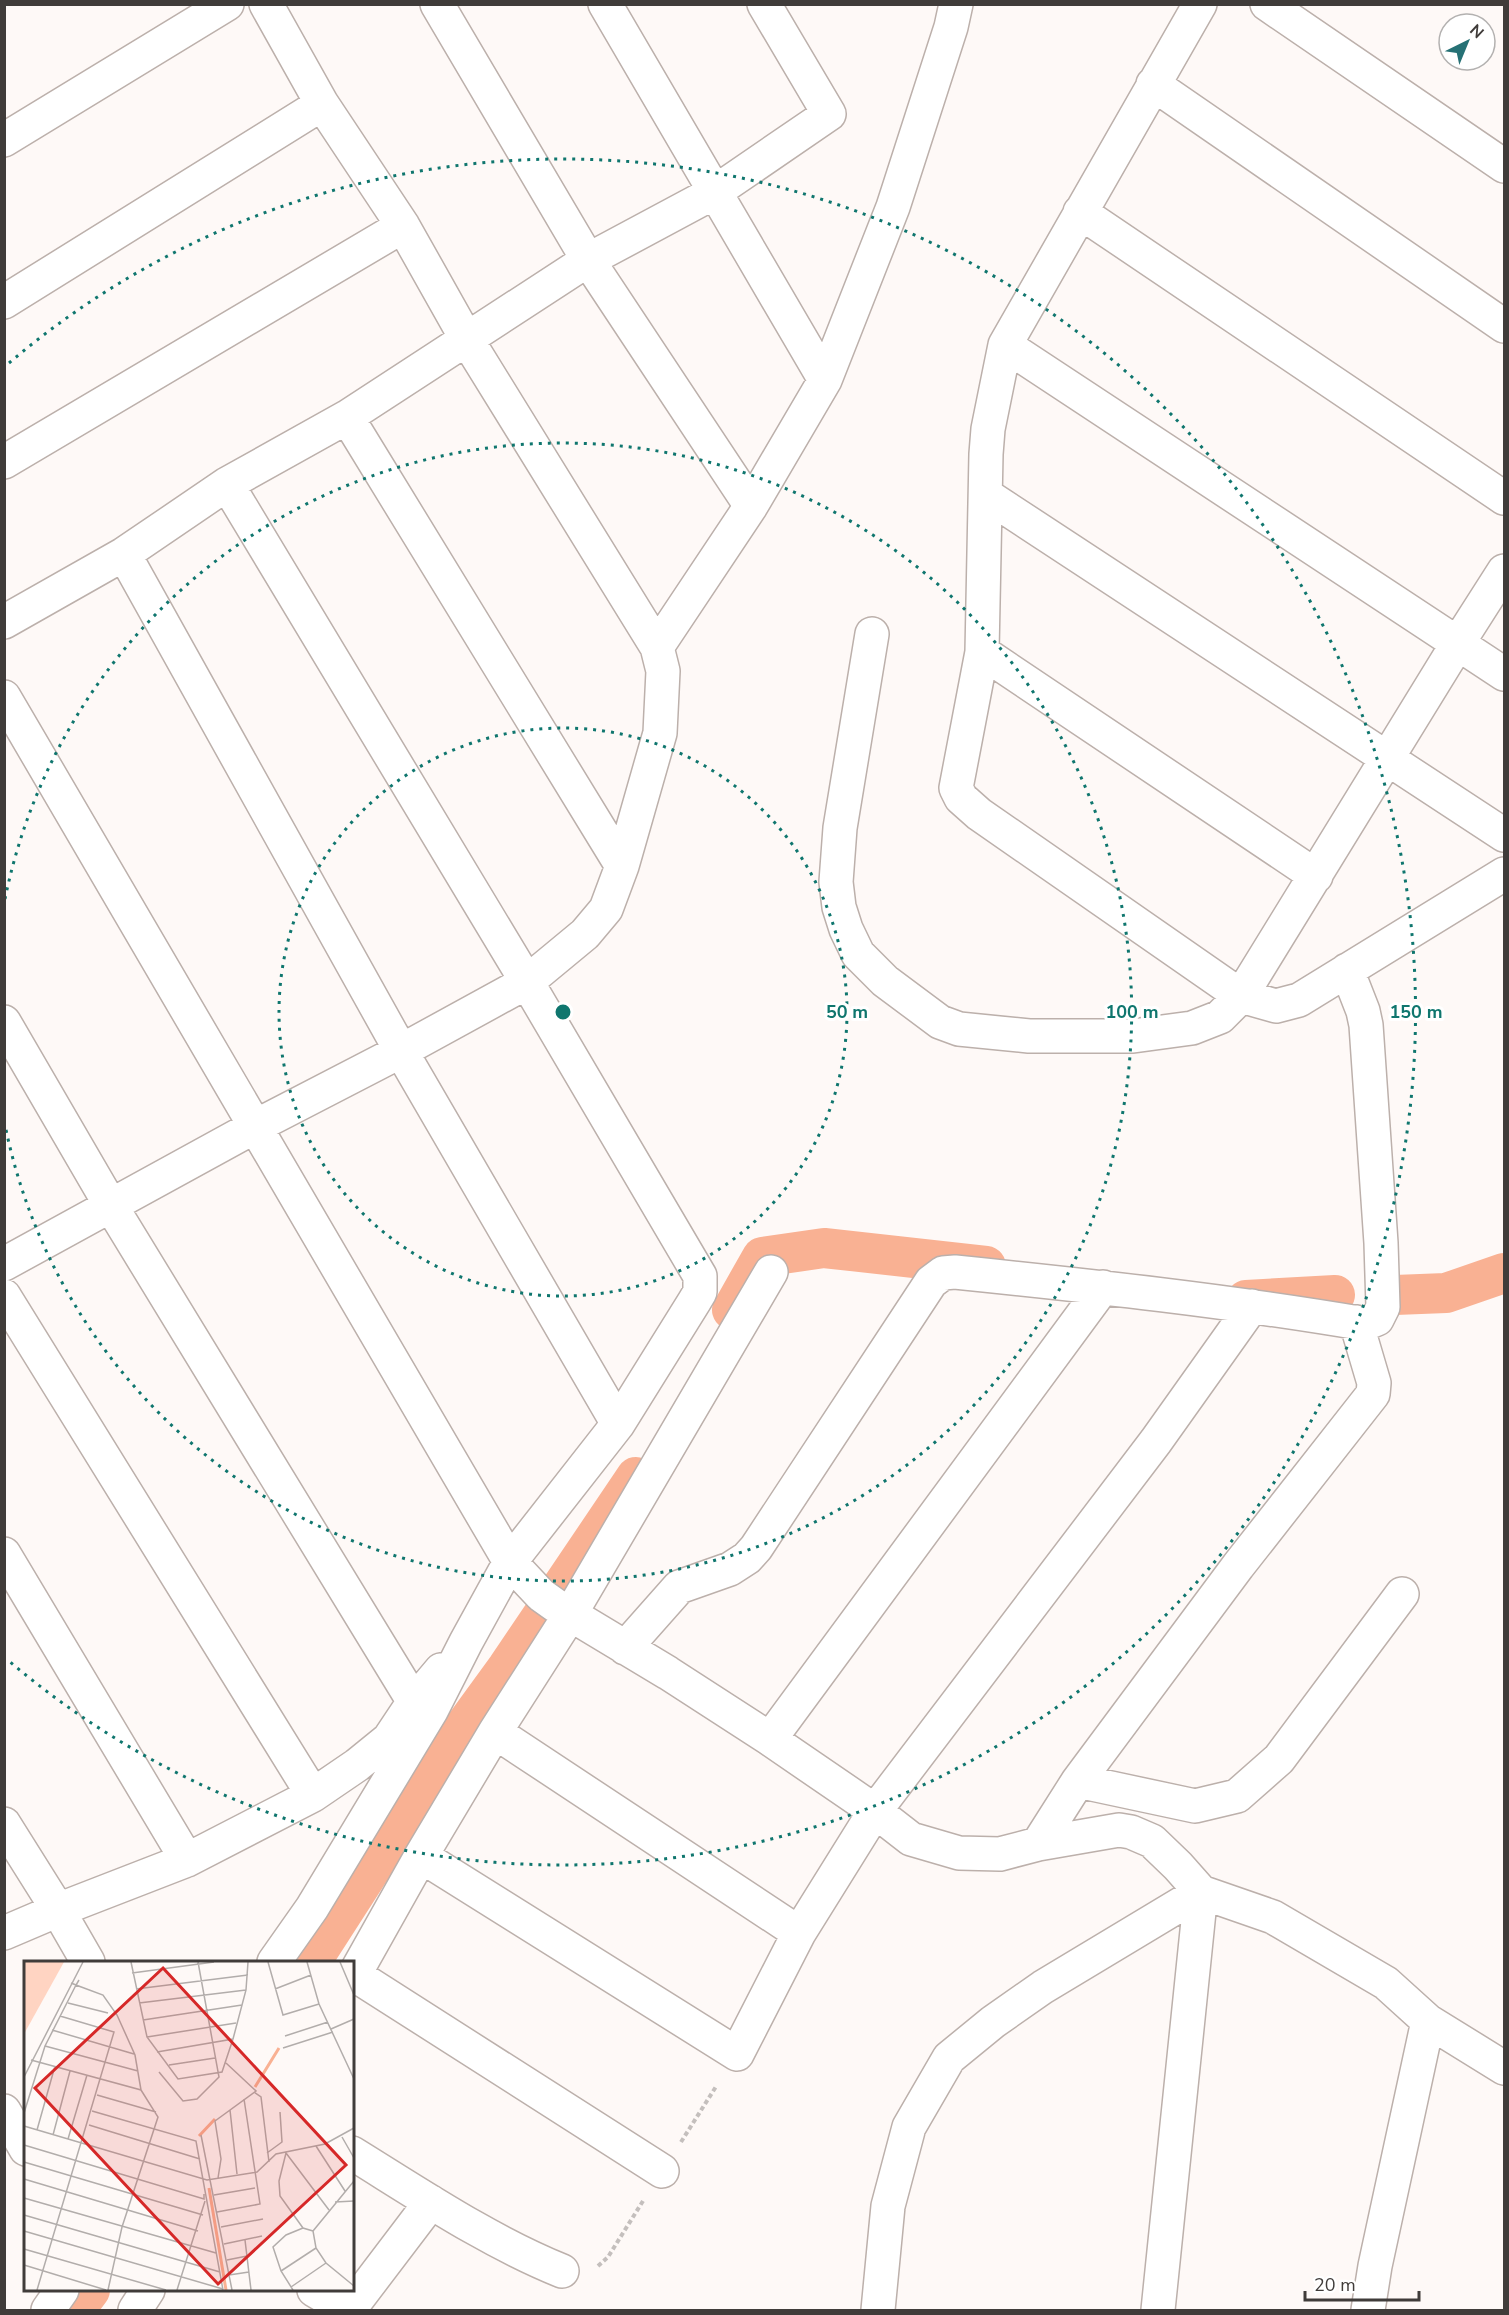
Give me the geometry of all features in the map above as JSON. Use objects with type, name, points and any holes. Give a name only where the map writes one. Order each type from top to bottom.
[{"type":"street","points":[[4,140],[227,4]]},
{"type":"street","points":[[4,1264],[254,1127],[401,1051],[527,982],[596,922],[606,909],[622,866],[660,733],[663,671],[657,646],[466,338],[403,226],[322,104],[266,4]]},
{"type":"street","points":[[437,4],[588,260],[751,506]]},
{"type":"street","points":[[604,4],[825,380]]},
{"type":"street","points":[[4,622],[124,555],[227,484],[348,417],[588,260],[715,192],[829,114],[764,4]]},
{"type":"street","points":[[657,646],[751,506],[825,380],[893,207],[951,27],[956,4]]},
{"type":"street","points":[[1200,4],[1005,345],[988,429],[982,652],[956,788],[961,798],[979,814],[1241,996],[1275,1006],[1299,1000],[1504,874]]},
{"type":"street","points":[[1268,4],[1504,166]]},
{"type":"street","points":[[1153,84],[1504,327]]},
{"type":"street","points":[[4,302],[322,104]]},
{"type":"street","points":[[1080,212],[1504,498]]},
{"type":"street","points":[[4,462],[403,226]]},
{"type":"street","points":[[1005,345],[1504,674]]},
{"type":"street","points":[[348,417],[622,866]]},
{"type":"street","points":[[227,484],[527,982],[700,1276],[700,1292],[618,1424],[510,1562],[425,1721],[312,1908],[275,1961]]},
{"type":"street","points":[[986,495],[1504,835]]},
{"type":"street","points":[[124,555],[401,1051],[618,1424]]},
{"type":"street","points":[[872,634],[840,828],[836,882],[839,907],[858,954],[885,981],[940,1022],[959,1029],[1029,1036],[1133,1036],[1192,1028],[1220,1017],[1241,996],[1504,571]]},
{"type":"street","points":[[982,652],[1316,876]]},
{"type":"street","points":[[4,697],[510,1562],[556,1604],[770,1739],[875,1811],[911,1839],[959,1854],[1000,1854],[1038,1844],[1119,1830],[1131,1832],[1152,1841],[1201,1892],[1273,1917],[1386,1983],[1428,2021],[1504,2068]]},
{"type":"street","points":[[625,1648],[679,1587],[730,1569],[747,1558],[756,1548],[936,1276],[955,1272],[1103,1287],[1372,1323],[1381,1314],[1383,1307],[1382,1243],[1366,1024],[1347,970]]},
{"type":"street","points":[[4,1022],[111,1206],[414,1702]]},
{"type":"street","points":[[662,2171],[354,1977],[421,1856],[495,1732],[556,1604],[771,1272]]},
{"type":"street","points":[[770,1739],[1103,1287]]},
{"type":"street","points":[[4,1296],[313,1795]]},
{"type":"street","points":[[421,1856],[737,2054],[799,1933],[875,1811],[1156,1442],[1252,1306]]},
{"type":"street","points":[[1038,1844],[1078,1781],[1238,1566],[1373,1394],[1374,1383],[1356,1322]]},
{"type":"street","points":[[4,1554],[187,1860]]},
{"type":"street","points":[[1078,1781],[1195,1806],[1237,1796],[1279,1759],[1402,1594]]},
{"type":"street","points":[[4,1933],[187,1860],[313,1795],[357,1765],[389,1738],[414,1702],[466,1642]]},
{"type":"street","points":[[495,1732],[799,1933]]},
{"type":"street","points":[[4,1824],[87,1961]]},
{"type":"street","points":[[878,2310],[888,2206],[909,2127],[949,2058],[993,2022],[1043,1987],[1201,1892]]},
{"type":"street","points":[[1158,2310],[1201,1892]]},
{"type":"street","points":[[1368,2310],[1375,2266],[1428,2021]]},
{"type":"street","points":[[4,2111],[24,2146]]},
{"type":"street","points":[[354,2154],[431,2202],[537,2261],[562,2271]]},
{"type":"street","points":[[318,2291],[349,2310],[431,2202]]},
{"type":"street","points":[[48,2310],[61,2291]]},
{"type":"street","points":[[135,2310],[147,2291]]},
{"type":"waterway","points":[[732,1310],[762,1257],[824,1248],[986,1266]]},
{"type":"waterway","points":[[1395,1295],[1446,1293],[1504,1273]]},
{"type":"waterway","points":[[1246,1300],[1335,1295]]},
{"type":"waterway","points":[[312,1961],[448,1749],[507,1668],[636,1477]]},
{"type":"waterway","points":[[75,2310],[89,2291]]}]
